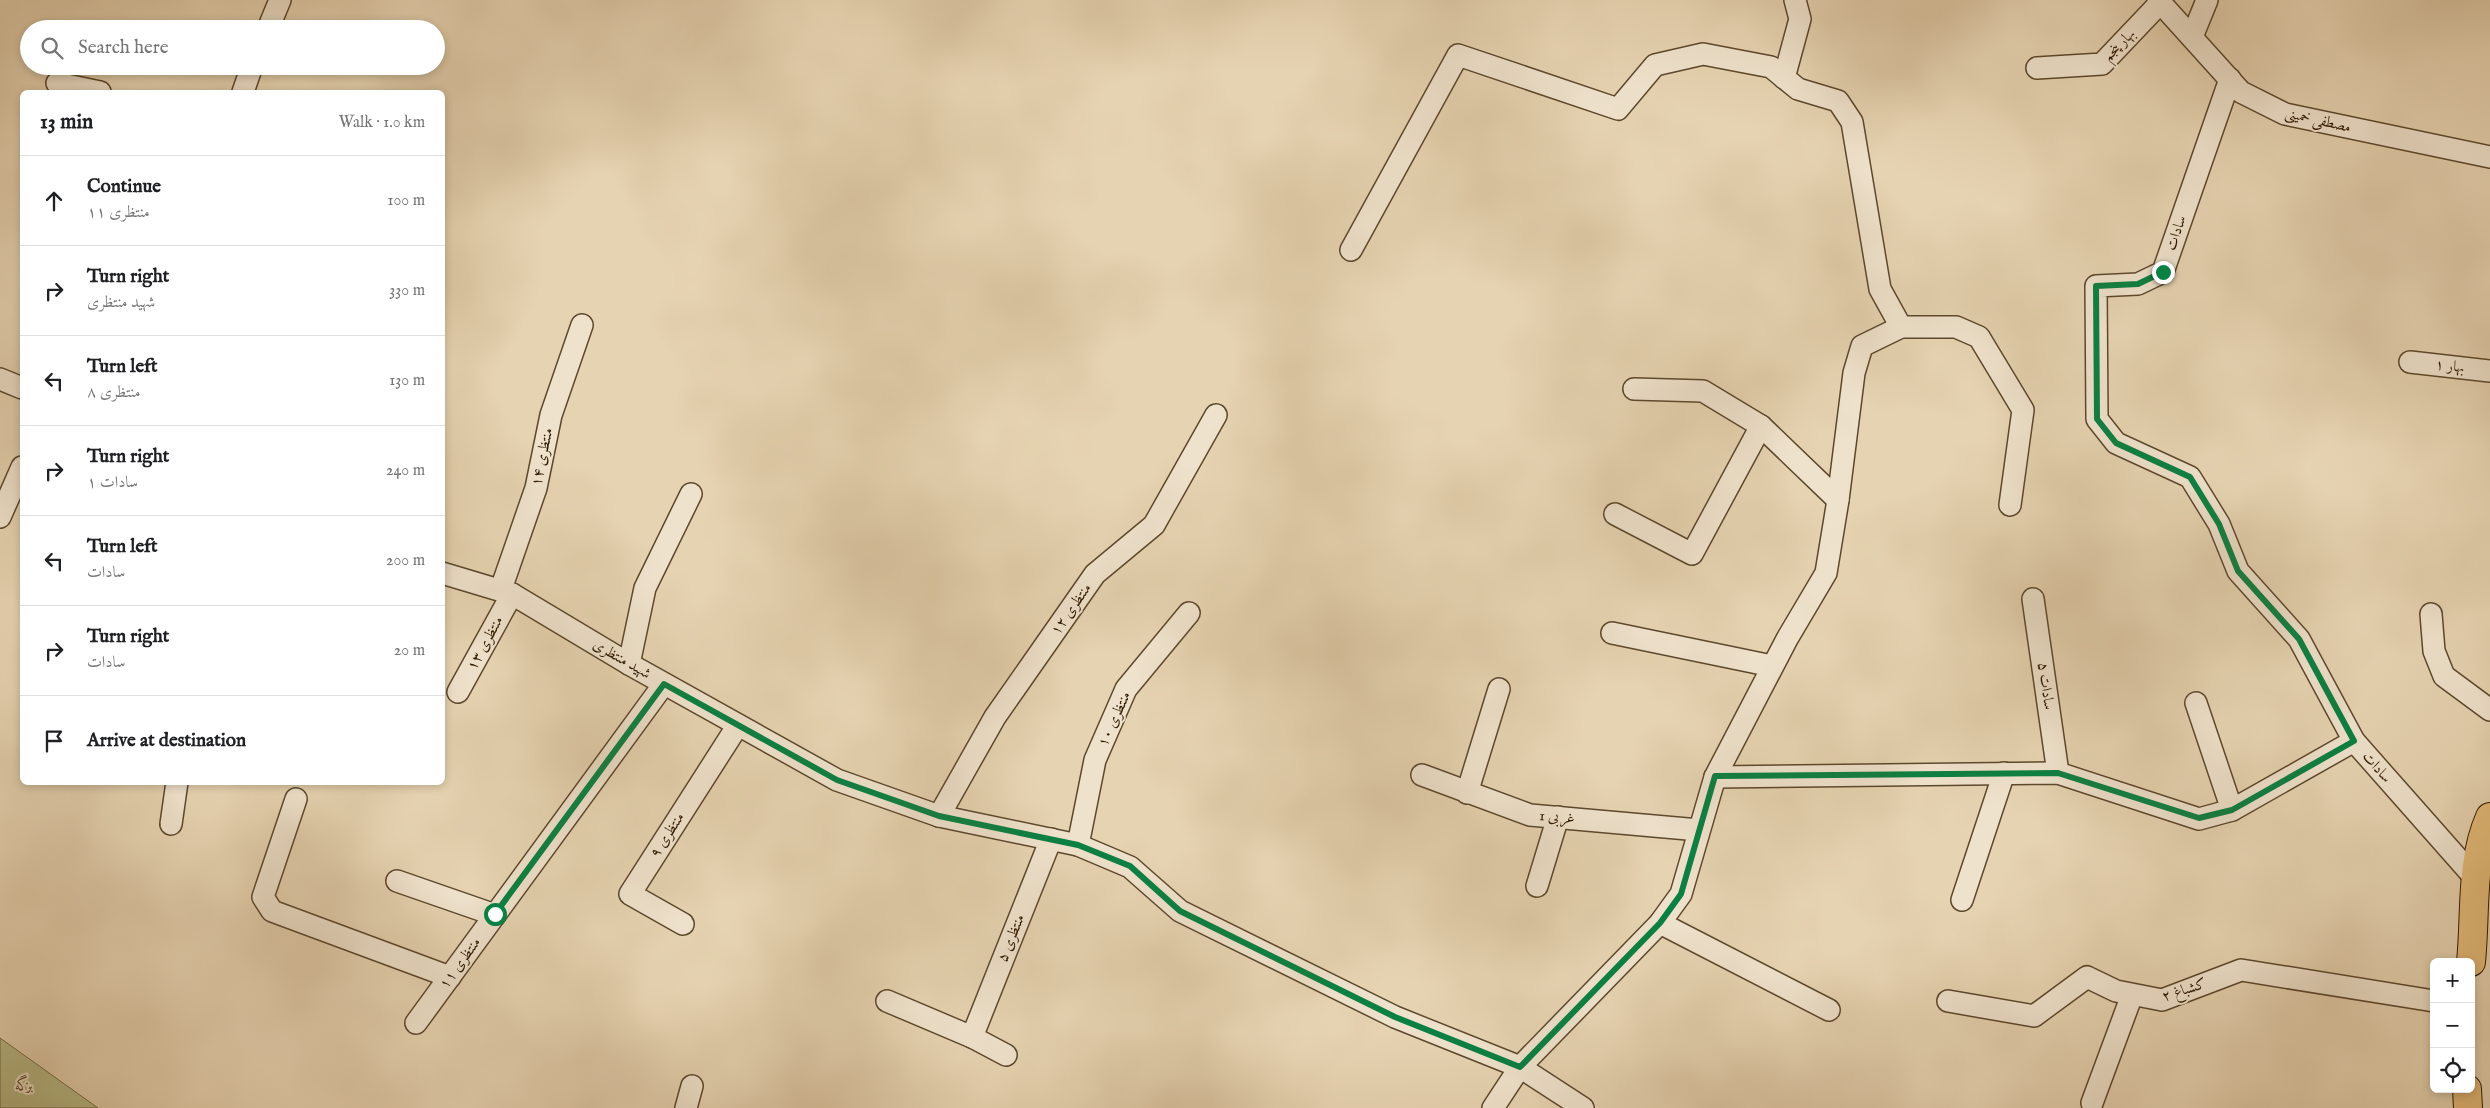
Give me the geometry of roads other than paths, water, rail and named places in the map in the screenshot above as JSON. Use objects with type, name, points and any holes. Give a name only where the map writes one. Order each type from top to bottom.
[{"type":"main road","points":[[2476,945],[2482,888],[2483,832],[2490,817]]},
{"type":"main road","points":[[2468,1093],[2468,1108]]},
{"type":"street","points":[[272,20],[280,0]]},
{"type":"street","points":[[1784,78],[1800,19],[1795,0]]},
{"type":"street","points":[[2192,37],[2207,0]]},
{"type":"street","name":"مصطفی خمینی","points":[[2159,1],[2241,92],[2285,114],[2489,153]]},
{"type":"street","name":"بهار پنجم","points":[[2037,68],[2102,64],[2159,1]]},
{"type":"street","points":[[1351,250],[1458,55],[1618,109],[1655,65],[1703,54],[1771,67],[1798,89],[1838,101],[1852,122],[1880,289],[1901,327]]},
{"type":"street","points":[[244,90],[249,75]]},
{"type":"street","name":"سادات","points":[[2230,79],[2163,272],[2138,284],[2096,286],[2097,419],[2116,443],[2190,477],[2219,524],[2238,571],[2299,639],[2354,741],[2482,888]]},
{"type":"street","points":[[57,83],[90,90]]},
{"type":"street","name":"منتظری ۱۴","points":[[506,592],[536,488],[551,415],[582,324]]},
{"type":"street","points":[[1493,1108],[1520,1067],[1660,923],[1681,894],[1715,776],[1772,666],[1826,573],[1838,500],[1854,373],[1862,346],[1901,327],[1956,327],[1979,337],[2023,410],[2010,505]]},
{"type":"street","name":"بهار ۱","points":[[2410,362],[2490,371]]},
{"type":"street","points":[[0,379],[20,387]]},
{"type":"street","points":[[1634,388],[1703,391],[1761,426],[1838,500]]},
{"type":"street","name":"منتظری ۱۲","points":[[939,816],[995,717],[1095,574],[1154,525],[1216,414]]},
{"type":"street","points":[[1615,514],[1692,554],[1761,426]]},
{"type":"street","points":[[0,518],[20,472]]},
{"type":"street","points":[[629,664],[645,588],[691,494]]},
{"type":"street","name":"شهید منتظری","points":[[445,574],[506,592],[664,684],[837,780],[939,816],[1078,845],[1130,866],[1180,911],[1395,1017],[1520,1067],[1583,1108]]},
{"type":"street","name":"منتظری ۱۳","points":[[458,692],[506,592]]},
{"type":"street","name":"سادات ۵","points":[[2033,599],[2058,773]]},
{"type":"street","name":"منتظری ۱۰","points":[[1078,845],[1095,760],[1126,689],[1189,613]]},
{"type":"street","points":[[2431,614],[2434,651],[2444,676],[2490,710]]},
{"type":"street","points":[[1612,633],[1772,666]]},
{"type":"street","name":"منتظری ۱۱","points":[[416,1023],[664,684]]},
{"type":"street","points":[[1467,793],[1500,689]]},
{"type":"street","points":[[2196,703],[2232,810]]},
{"type":"street","name":"منتظری ۹","points":[[683,924],[630,894],[738,725]]},
{"type":"street","points":[[1715,776],[2058,773],[2199,818],[2232,810],[2354,741]]},
{"type":"street","points":[[1962,900],[2004,773]]},
{"type":"street","name":"غربی 1","points":[[1422,775],[1530,815],[1700,830]]},
{"type":"street","points":[[171,824],[177,785]]},
{"type":"street","points":[[296,799],[263,897],[272,911],[450,977]]},
{"type":"street","points":[[1537,886],[1558,817]]},
{"type":"street","name":"منتظری ۵","points":[[972,1038],[1051,839]]},
{"type":"street","points":[[397,881],[495,914]]},
{"type":"street","points":[[1660,923],[1829,1010]]},
{"type":"street","name":"کشباغ ۲","points":[[1948,1001],[2034,1016],[2087,977],[2116,991],[2162,1000],[2241,970],[2430,1000]]},
{"type":"street","points":[[2092,1103],[2132,994]]},
{"type":"street","points":[[887,1001],[1006,1055]]},
{"type":"street","points":[[686,1108],[692,1086]]},
{"type":"park label","name":"بزگه","points":[[24,1085]]}]
